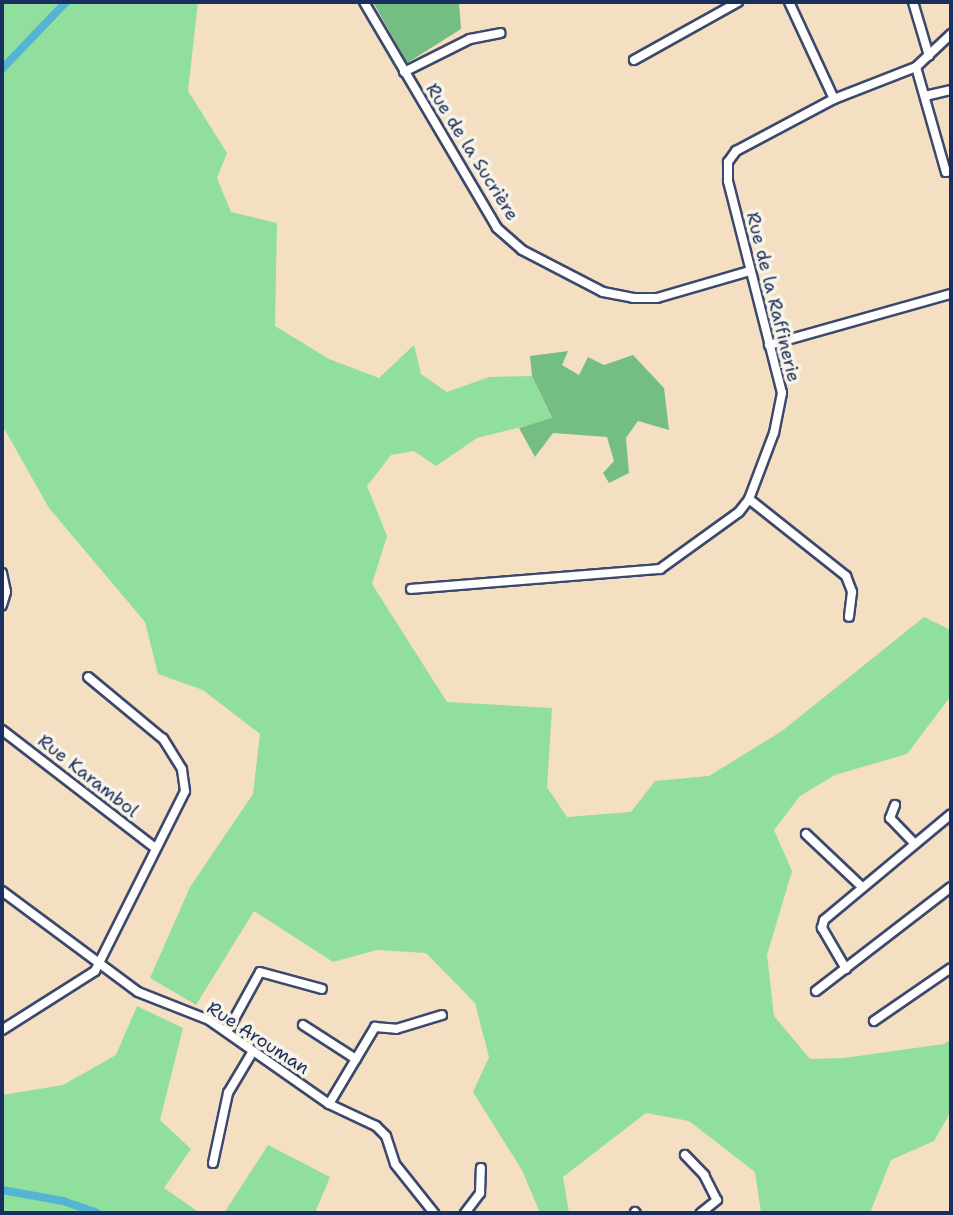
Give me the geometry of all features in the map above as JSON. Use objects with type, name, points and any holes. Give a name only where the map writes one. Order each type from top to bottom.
[{"type":"street","name":"Rue de la Sucrière","points":[[364,2],[498,228],[544,264],[603,292],[633,298],[657,298],[750,271]]},
{"type":"street","points":[[634,60],[738,2]]},
{"type":"street","points":[[789,2],[834,99]]},
{"type":"street","points":[[913,2],[929,56]]},
{"type":"street","points":[[404,72],[470,39],[500,33]]},
{"type":"street","name":"Rue de la Raffinerie","points":[[411,589],[660,569],[698,545],[749,499],[781,407],[782,393],[728,181],[728,162],[736,151],[834,99],[916,67],[951,34]]},
{"type":"street","points":[[916,67],[946,172],[951,170]]},
{"type":"street","points":[[925,96],[951,90]]},
{"type":"street","points":[[769,345],[951,294]]},
{"type":"street","points":[[749,499],[846,576],[852,592],[849,617]]},
{"type":"street","points":[[2,573],[6,593],[2,605]]},
{"type":"street","points":[[2,1030],[98,965],[185,791],[181,769],[163,739],[88,677]]},
{"type":"street","name":"Rue Karambol","points":[[2,730],[155,848]]},
{"type":"street","points":[[895,805],[890,818],[914,843]]},
{"type":"street","points":[[846,969],[822,924],[862,887],[951,814]]},
{"type":"street","points":[[806,834],[862,887]]},
{"type":"street","points":[[816,991],[951,887]]},
{"type":"street","name":"Rue Arouman","points":[[2,891],[98,965],[138,992],[228,1032],[329,1104],[376,1126],[386,1136],[395,1164],[434,1213]]},
{"type":"street","points":[[874,1021],[951,968]]},
{"type":"street","points":[[228,1032],[260,972],[322,989]]},
{"type":"street","points":[[329,1104],[375,1027],[396,1029],[442,1015]]},
{"type":"street","points":[[303,1025],[356,1059]]},
{"type":"street","points":[[213,1163],[228,1093],[253,1051]]},
{"type":"street","points":[[685,1155],[717,1200],[701,1213]]},
{"type":"street","points":[[464,1213],[480,1194],[481,1168]]},
{"type":"green space","points":[[2,2],[198,2],[188,91],[227,153],[217,178],[231,212],[277,223],[275,326],[329,359],[379,378],[414,345],[421,374],[447,392],[489,377],[532,376],[552,419],[477,438],[436,466],[414,451],[391,455],[367,486],[387,536],[372,584],[447,702],[552,708],[547,787],[567,817],[631,812],[655,781],[709,776],[782,731],[924,617],[951,630],[950,697],[907,754],[835,775],[800,796],[774,830],[792,871],[767,955],[774,1016],[810,1059],[844,1058],[944,1044],[951,1039],[951,1111],[934,1141],[891,1160],[870,1213],[761,1213],[755,1172],[689,1121],[646,1113],[563,1177],[569,1213],[540,1213],[522,1170],[473,1092],[489,1057],[475,1003],[426,953],[377,950],[333,962],[254,911],[196,1005],[150,978],[190,887],[253,794],[260,734],[203,690],[158,674],[145,622],[49,508],[2,425]]},
{"type":"green space","points":[[373,2],[459,2],[461,29],[407,63]]},
{"type":"green space","points":[[568,351],[562,365],[579,375],[588,357],[604,365],[633,355],[664,388],[669,430],[638,421],[626,438],[629,473],[609,483],[603,473],[614,461],[607,437],[553,433],[535,457],[519,428],[552,418],[532,376],[530,356]]},
{"type":"green space","points":[[137,1006],[183,1028],[160,1120],[191,1149],[164,1188],[200,1213],[2,1213],[2,1095],[63,1085],[116,1055]]},
{"type":"green space","points":[[268,1145],[330,1177],[315,1213],[224,1213]]},
{"type":"waterway","points":[[2,69],[66,2]]},
{"type":"waterway","points":[[2,1190],[63,1201],[97,1213]]}]
